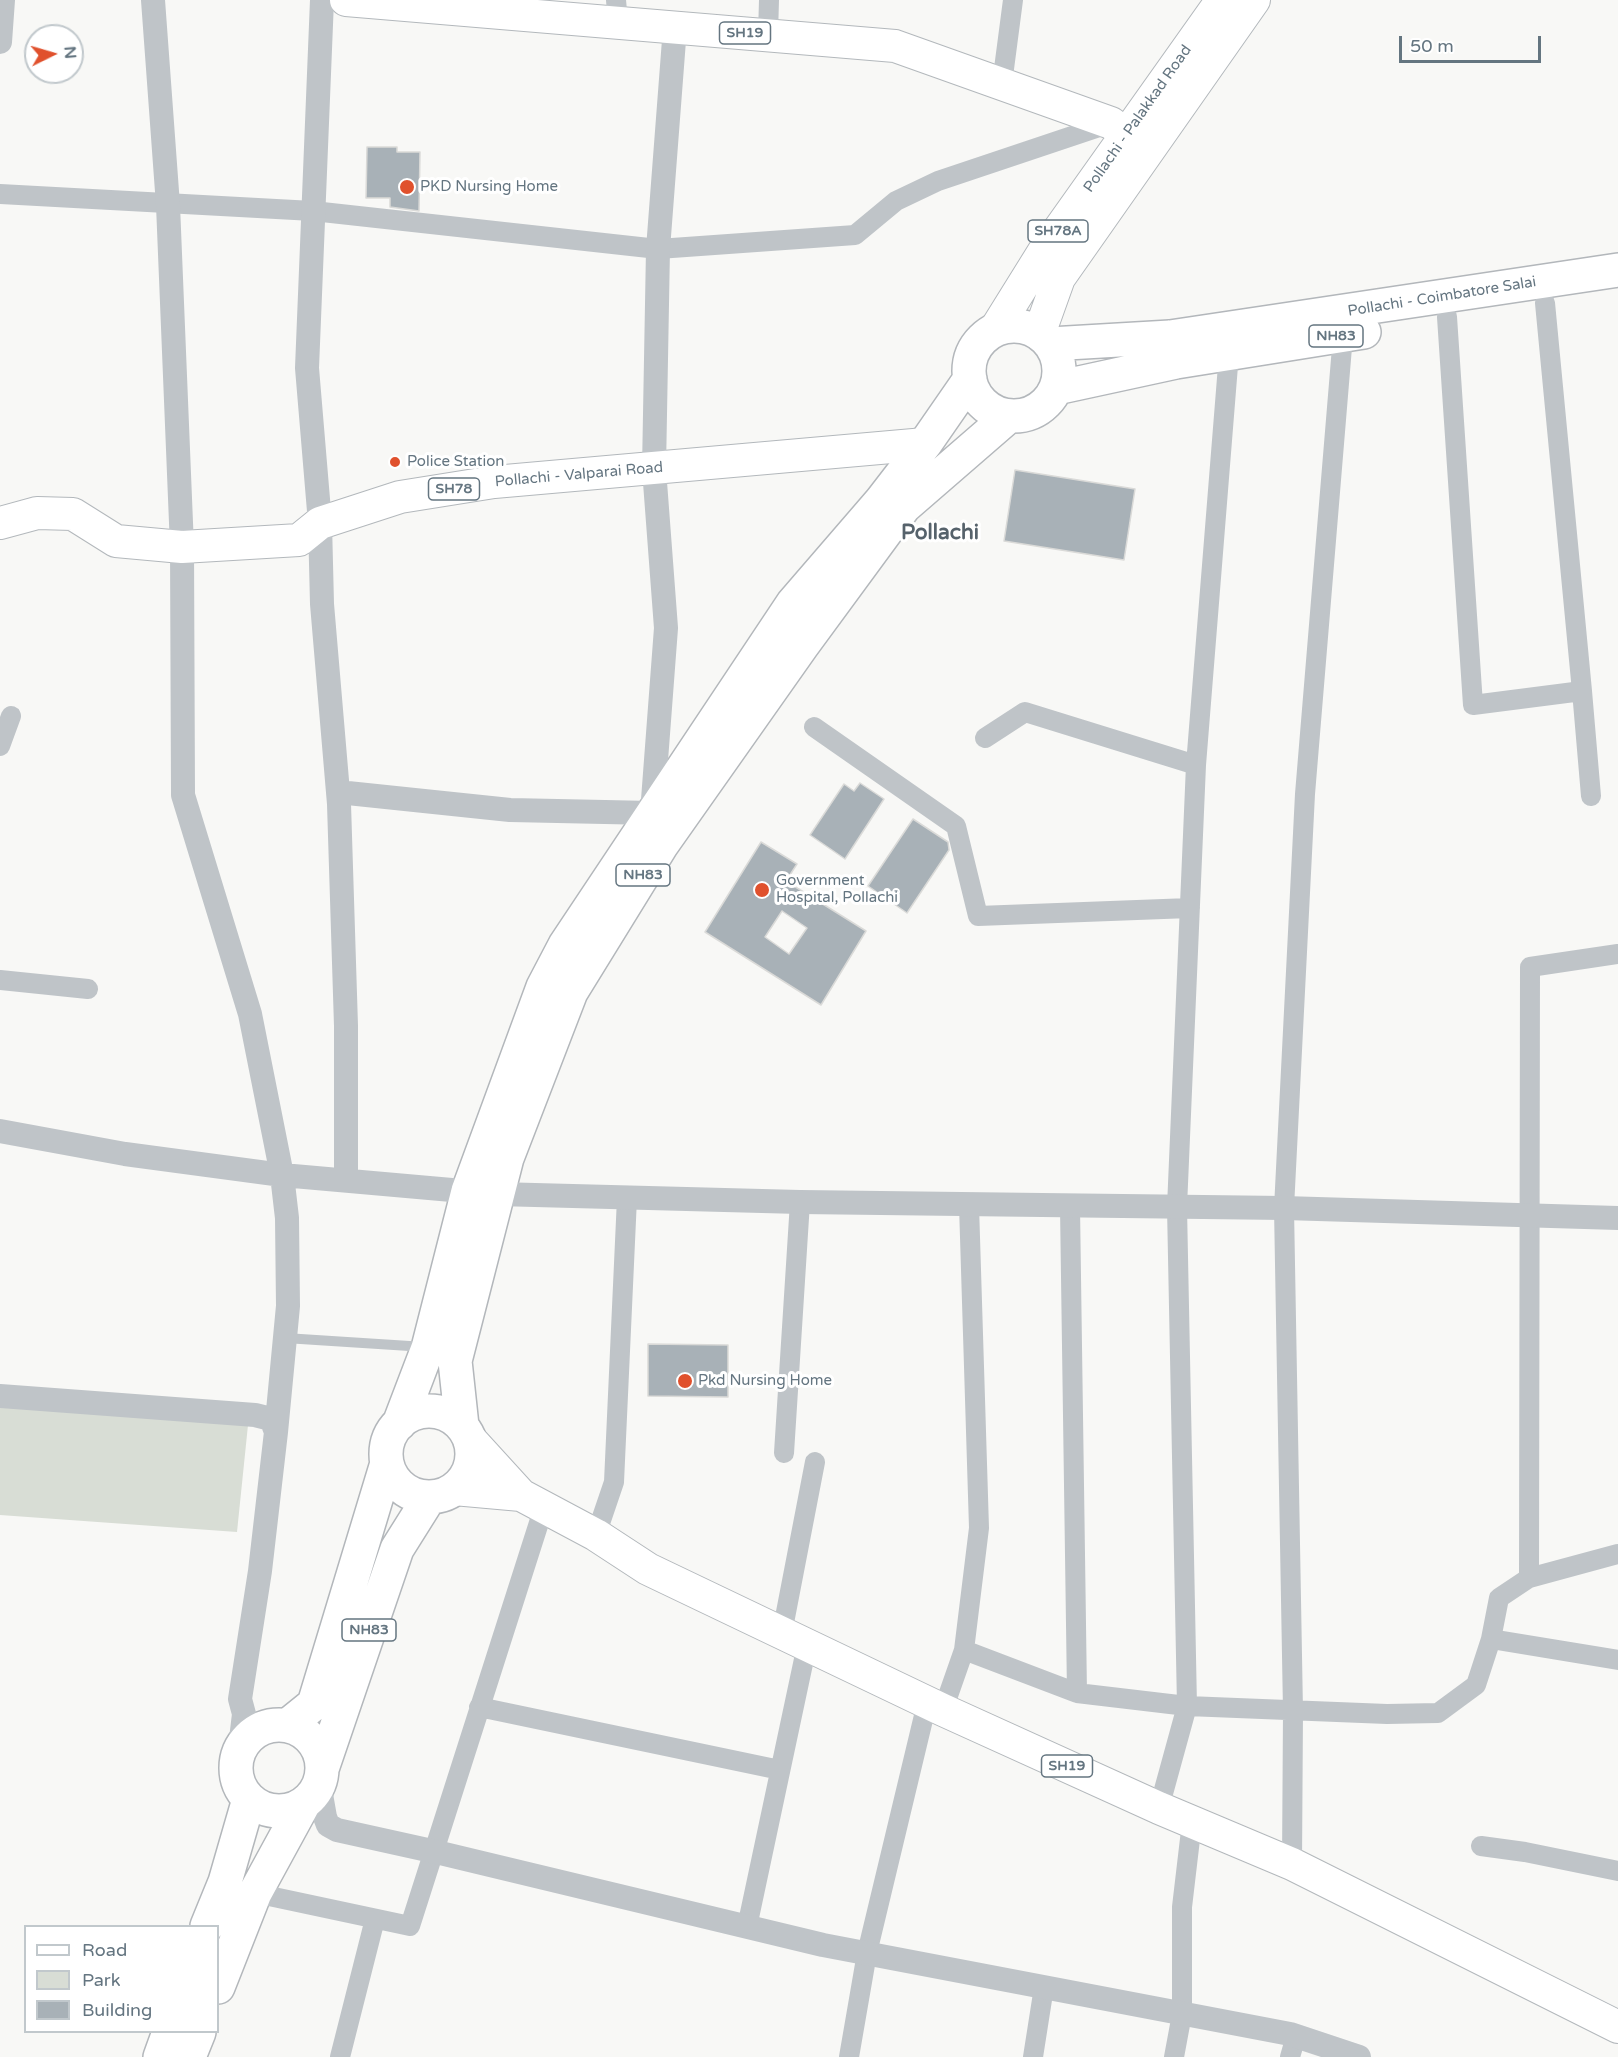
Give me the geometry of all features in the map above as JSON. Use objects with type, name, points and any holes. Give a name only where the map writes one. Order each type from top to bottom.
[{"type":"highway","name":"Pollachi - Coimbatore Salai","points":[[995,330],[1010,326],[1026,327],[1045,339],[1170,338],[1618,270]]},
{"type":"highway","name":"Pollachi - Coimbatore Salai","points":[[1056,388],[1176,362],[1447,317],[1618,292]]},
{"type":"highway","name":"NH83","points":[[258,1729],[314,1704],[387,1463],[387,1449],[391,1436],[399,1424],[428,1348],[482,1192],[543,987],[565,945],[793,603],[881,501],[925,444],[970,379],[970,364],[974,351],[983,339],[995,330]]},
{"type":"highway","points":[[1045,339],[1057,358],[1059,373],[1056,388]]},
{"type":"highway","points":[[970,379],[983,404],[995,412],[1009,416]]},
{"type":"highway","name":"NH83","points":[[219,1984],[255,1893],[315,1795],[397,1549],[441,1494],[465,1478],[470,1466],[472,1452],[465,1432],[455,1361],[482,1192],[507,1158],[570,992],[661,846],[802,646],[904,507],[1009,416],[1023,416],[1037,411],[1048,402],[1056,388]]},
{"type":"highway","points":[[399,1424],[411,1416],[424,1412],[438,1412],[451,1418],[465,1432]]},
{"type":"highway","points":[[387,1463],[393,1477],[402,1488],[415,1495],[441,1494]]},
{"type":"highway","points":[[258,1729],[302,1731],[313,1741],[320,1754],[315,1795],[288,1810],[274,1811],[261,1807],[249,1799],[236,1775],[236,1761],[258,1729]]},
{"type":"highway","points":[[207,1925],[225,1882],[249,1799]]},
{"type":"highway","points":[[160,2057],[168,2033]]},
{"type":"highway","points":[[189,2057],[198,2033]]},
{"type":"main road","name":"SH19","points":[[346,0],[617,11],[675,27],[894,46],[1119,129]]},
{"type":"main road","name":"Pollachi - Palakkad Road","points":[[995,330],[1119,129],[1222,0]]},
{"type":"main road","points":[[1045,339],[1059,278],[1254,0]]},
{"type":"main road","name":"Pollachi - Valparai Road","points":[[0,523],[37,513],[73,514],[116,541],[182,547],[299,540],[320,523],[400,497],[494,482],[925,444]]},
{"type":"main road","name":"SH19","points":[[465,1432],[532,1501],[596,1535],[648,1569],[935,1706],[1159,1808],[1292,1864],[1618,2027]]},
{"type":"main road","points":[[441,1494],[532,1501]]},
{"type":"street","points":[[0,42],[3,0]]},
{"type":"street","points":[[153,0],[168,205],[182,547],[183,795],[250,1014],[282,1175],[287,1218],[288,1306],[276,1432],[260,1571],[240,1699],[258,1729]]},
{"type":"street","points":[[322,0],[307,368],[320,523],[322,604],[338,792],[346,1026],[346,1179]]},
{"type":"street","points":[[768,35],[769,0]]},
{"type":"street","points":[[1002,84],[1013,0]]},
{"type":"street","points":[[338,792],[510,810],[652,813],[666,628],[654,469],[658,249],[675,27]]},
{"type":"street","points":[[0,194],[168,205],[313,211],[658,249],[855,235],[896,201],[938,181],[1119,129]]},
{"type":"street","points":[[1545,303],[1591,796]]},
{"type":"street","points":[[1447,317],[1473,705],[1582,691]]},
{"type":"street","points":[[1292,1864],[1293,1711],[1284,1208],[1305,794],[1343,335]]},
{"type":"street","points":[[1159,1808],[1186,1706],[1177,1207],[1196,765],[1229,353]]},
{"type":"street","points":[[985,738],[1025,712],[1196,765]]},
{"type":"street","points":[[0,746],[11,716]]},
{"type":"street","points":[[814,727],[956,826],[978,916],[1190,908]]},
{"type":"street","points":[[1529,1578],[1530,967],[1618,954]]},
{"type":"street","points":[[0,980],[88,989]]},
{"type":"street","points":[[0,1131],[125,1154],[282,1175],[482,1192],[800,1202],[1284,1208],[1618,1218]]},
{"type":"street","points":[[596,1535],[614,1482],[627,1198]]},
{"type":"street","points":[[784,1453],[800,1202]]},
{"type":"street","points":[[849,2057],[867,1953],[935,1706],[964,1650],[979,1528],[969,1205]]},
{"type":"street","points":[[1070,1207],[1077,1693]]},
{"type":"street","points":[[0,1396],[255,1415],[271,1419],[276,1432]]},
{"type":"street","points":[[747,1927],[780,1770],[815,1462]]},
{"type":"street","points":[[255,1893],[410,1926],[479,1707],[532,1501]]},
{"type":"street","points":[[964,1650],[1077,1693],[1186,1706],[1388,1714],[1438,1713],[1476,1685],[1491,1639],[1499,1598],[1529,1578],[1618,1554]]},
{"type":"street","points":[[1491,1639],[1618,1660]]},
{"type":"street","points":[[479,1707],[780,1770]]},
{"type":"street","points":[[315,1795],[328,1825],[338,1830],[747,1927],[867,1953],[1182,2014],[1293,2047],[1359,2057]]},
{"type":"street","points":[[1174,2057],[1182,2014],[1182,1907],[1192,1822]]},
{"type":"street","points":[[1480,1846],[1618,1870]]},
{"type":"street","points":[[340,2057],[375,1919]]},
{"type":"street","points":[[1033,2057],[1044,1987]]},
{"type":"lane","points":[[285,1338],[428,1348]]},
{"type":"green space","points":[[0,1407],[248,1425],[237,1532],[0,1515]]},
{"type":"building","points":[[367,147],[397,147],[397,152],[420,152],[419,211],[390,207],[390,198],[366,198]]},
{"type":"building","points":[[1015,470],[1135,489],[1124,560],[1004,541]]},
{"type":"building","points":[[860,783],[884,799],[845,859],[810,835],[844,784],[854,791]]},
{"type":"building","points":[[913,819],[948,842],[949,850],[907,913],[868,886]]},
{"type":"building","points":[[761,842],[797,864],[786,881],[866,931],[821,1005],[705,932]],"holes":[[[782,911],[807,928],[789,954],[765,937]]]},
{"type":"building","points":[[648,1344],[728,1345],[728,1397],[648,1396]]},
{"type":"place","name":"PKD Nursing Home","points":[[407,187]]},
{"type":"place","name":"Police Station","points":[[395,462]]},
{"type":"place","name":"Government Hospital, Pollachi","points":[[762,890]]},
{"type":"place","name":"Pkd Nursing Home","points":[[685,1381]]},
{"type":"district","name":"Pollachi","points":[[940,533]]}]
